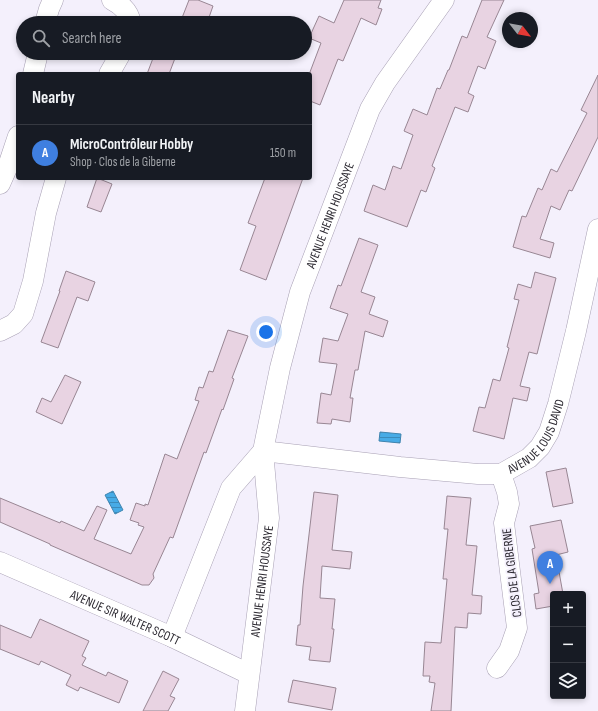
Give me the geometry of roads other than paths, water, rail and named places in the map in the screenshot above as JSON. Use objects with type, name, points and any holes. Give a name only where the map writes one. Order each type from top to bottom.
[{"type":"street","points":[[47,16],[53,0]]},
{"type":"street","points":[[112,0],[119,3],[128,16]]},
{"type":"street","name":"AVENUE HENRI HOUSSAYE","points":[[246,711],[249,674],[260,599],[269,518],[263,451],[280,368],[300,292],[370,110],[385,83],[444,0]]},
{"type":"street","points":[[33,72],[36,60]]},
{"type":"street","points":[[110,72],[117,60]]},
{"type":"street","points":[[0,184],[15,158]]},
{"type":"street","points":[[0,331],[14,324],[23,314],[25,309],[33,281],[46,213],[55,180]]},
{"type":"street","name":"AVENUE LOUIS DAVID","points":[[263,451],[400,468],[478,474],[502,474],[529,458],[540,447],[549,432],[558,404],[576,331],[598,229]]},
{"type":"street","name":"AVENUE HENRI HOUSSAYE","points":[[172,637],[231,488],[263,451]]},
{"type":"street","name":"CLOS DE LA GIBERNE","points":[[497,668],[509,651],[517,628],[504,523],[509,504],[502,474]]},
{"type":"street","name":"AVENUE SIR WALTER SCOTT","points":[[0,562],[172,637],[249,674]]},
{"type":"water","points":[[380,432],[401,434],[400,443],[379,441]]},
{"type":"water","points":[[113,491],[123,510],[115,514],[105,495]]},
{"type":"place","name":"MicroContrôleur Hobby","points":[[550,584]]}]
